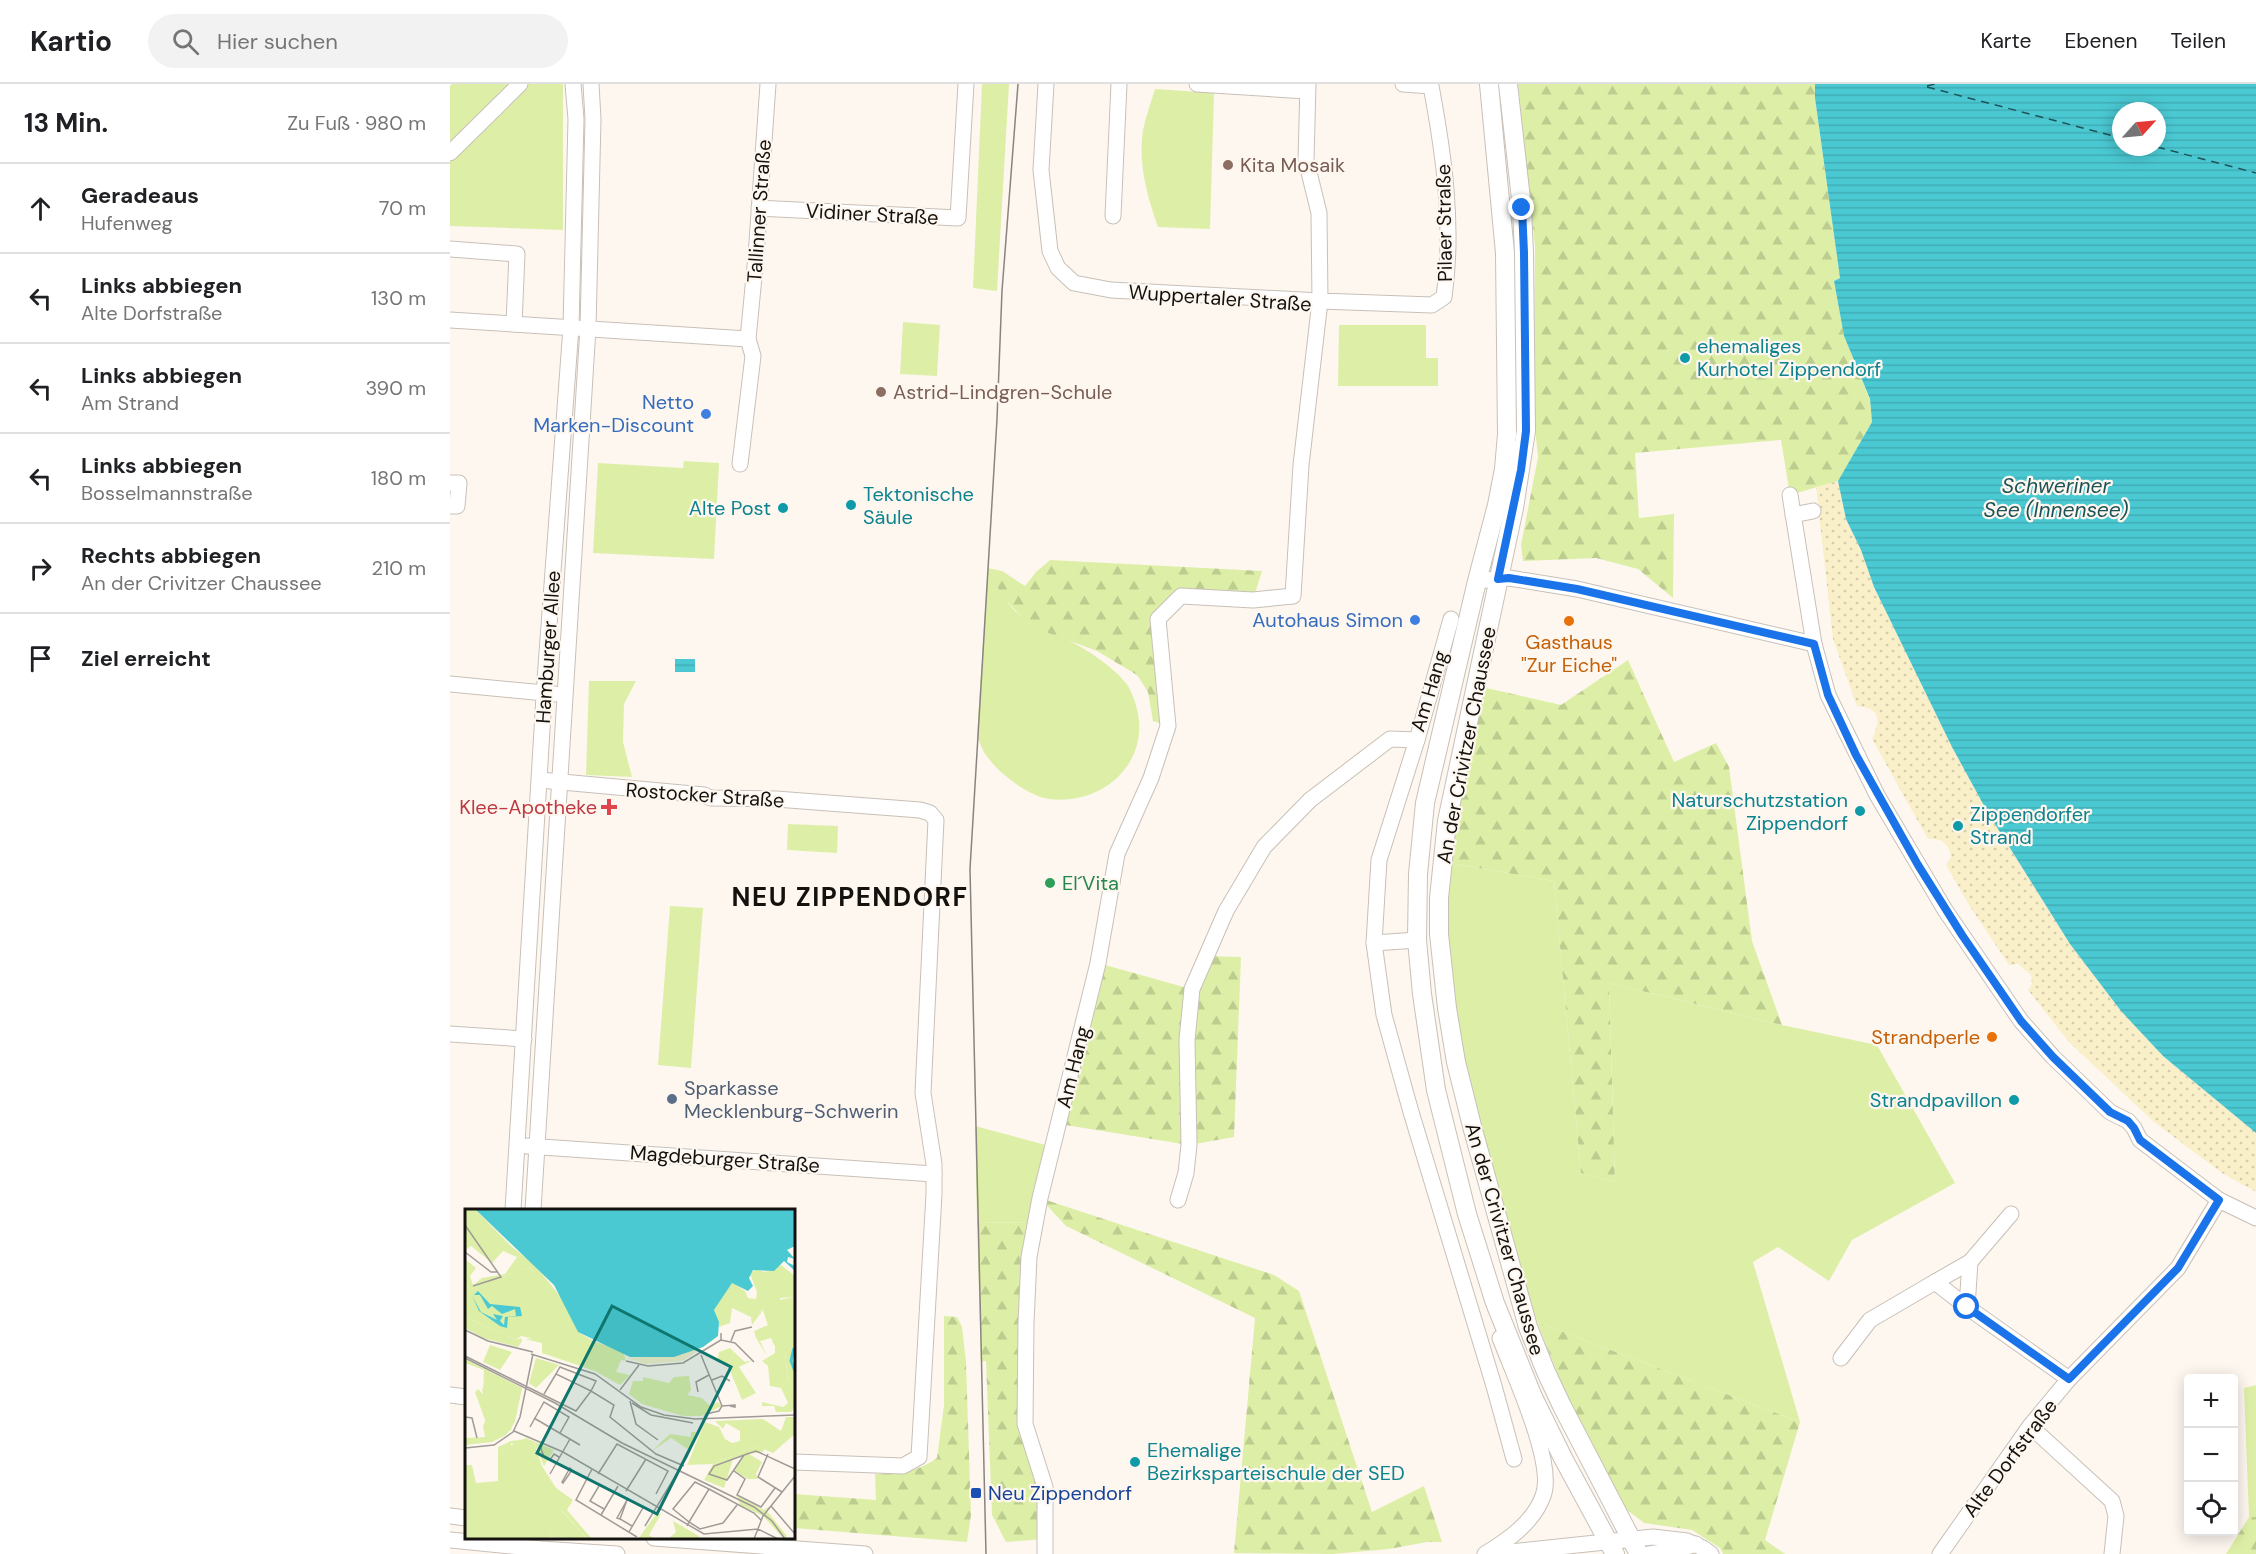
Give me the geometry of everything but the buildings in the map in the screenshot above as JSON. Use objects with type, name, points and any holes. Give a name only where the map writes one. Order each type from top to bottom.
[{"type":"main road","name":"An der Crivitzer Chaussee","points":[[1489,84],[1505,253],[1507,434],[1504,470],[1425,803],[1418,874],[1417,940],[1422,994],[1436,1090],[1467,1214],[1495,1303],[1517,1362],[1563,1458],[1611,1547]]},
{"type":"main road","name":"An der Crivitzer Chaussee","points":[[1508,84],[1522,208],[1526,431],[1521,470],[1455,780],[1442,861],[1439,934],[1447,1008],[1456,1062],[1528,1327],[1545,1372],[1640,1554]]},
{"type":"street","points":[[450,153],[520,84]]},
{"type":"street","name":"Hamburger Allee","points":[[513,1209],[545,693],[571,327],[576,119],[573,84]]},
{"type":"street","name":"Hamburger Allee","points":[[532,1209],[567,695],[588,328],[593,119],[591,84]]},
{"type":"street","name":"Tallinner Straße","points":[[740,464],[753,356],[748,339],[768,84]]},
{"type":"street","name":"Vidiner Straße","points":[[759,208],[958,218],[966,84]]},
{"type":"street","name":"Wuppertaler Straße","points":[[1046,84],[1041,170],[1050,252],[1058,268],[1074,284],[1111,290],[1320,301],[1301,465],[1293,596],[1253,600],[1181,596]]},
{"type":"street","points":[[1113,216],[1119,84]]},
{"type":"street","points":[[1197,84],[1308,88],[1306,160],[1319,213],[1320,301]]},
{"type":"street","name":"Pilaer Straße","points":[[1320,301],[1432,305],[1444,297],[1448,268],[1447,189],[1431,86],[1403,84]]},
{"type":"street","points":[[450,249],[517,254],[514,324]]},
{"type":"street","points":[[450,320],[748,339]]},
{"type":"street","points":[[450,483],[459,483],[457,506],[450,506]]},
{"type":"street","points":[[1790,495],[1814,644],[1828,695],[1877,795],[1945,910],[2016,1014],[2053,1057],[2110,1112],[2128,1121],[2140,1140],[2219,1200],[2256,1218]]},
{"type":"street","points":[[1793,515],[1814,511]]},
{"type":"street","points":[[1477,581],[1509,578],[1577,589],[1814,644]]},
{"type":"street","name":"Am Hang","points":[[1045,1554],[1045,1487],[1025,1424],[1029,1257],[1040,1198],[1098,963],[1117,854],[1151,778],[1168,726],[1158,619],[1181,596]]},
{"type":"street","name":"Am Hang","points":[[1178,1200],[1186,1173],[1189,1145],[1187,1040],[1192,989],[1226,911],[1264,847],[1310,800],[1390,739],[1417,740],[1450,620]]},
{"type":"street","points":[[450,684],[567,695]]},
{"type":"street","points":[[1417,740],[1379,860],[1374,943],[1384,1015],[1411,1112],[1491,1374],[1514,1459]]},
{"type":"street","name":"Rostocker Straße","points":[[540,780],[704,795],[711,798],[776,799],[920,810],[930,813],[936,820],[923,1093],[934,1174]]},
{"type":"street","points":[[1374,943],[1417,940]]},
{"type":"street","points":[[450,1034],[524,1039]]},
{"type":"street","name":"Magdeburger Straße","points":[[517,1145],[934,1174]]},
{"type":"street","points":[[795,1462],[903,1466],[919,1457],[934,1174]]},
{"type":"street","name":"Alte Dorfstraße","points":[[1940,1554],[2030,1426],[2069,1379],[2178,1268],[2219,1200]]},
{"type":"street","points":[[1467,1214],[1473,1254],[1483,1287],[1543,1452],[1546,1485],[1544,1496],[1519,1530],[1505,1543],[1485,1554]]},
{"type":"street","points":[[1841,1358],[1870,1320],[1970,1262],[2011,1214]]},
{"type":"street","points":[[1967,1307],[1970,1262]]},
{"type":"street","points":[[1935,1282],[2069,1379]]},
{"type":"street","points":[[450,1395],[465,1397]]},
{"type":"street","points":[[2030,1426],[2112,1501],[2116,1516],[2112,1554]]},
{"type":"street","points":[[450,1516],[465,1518]]},
{"type":"street","points":[[1492,1554],[1611,1547],[1630,1538],[1668,1537],[1696,1544],[1711,1554]]},
{"type":"street","points":[[667,1539],[865,1554]]},
{"type":"street","points":[[450,1540],[488,1545],[617,1554]]},
{"type":"street","points":[[1649,1554],[1677,1551],[1696,1544]]},
{"type":"green space","points":[[452,84],[563,84],[563,230],[450,226],[450,86]]},
{"type":"green space","points":[[982,84],[1009,84],[997,291],[973,288]]},
{"type":"green space","points":[[1518,84],[1815,84],[1840,278],[1834,281],[1844,336],[1870,400],[1872,422],[1838,481],[1790,495],[1781,440],[1635,453],[1639,518],[1674,514],[1673,598],[1638,569],[1596,558],[1523,561],[1521,545],[1538,457],[1534,418],[1535,246]]},
{"type":"green space","points":[[1155,89],[1214,93],[1210,229],[1158,227],[1147,191],[1142,155],[1143,130]]},
{"type":"green space","points":[[903,322],[940,325],[937,376],[900,374]]},
{"type":"green space","points":[[1339,325],[1426,325],[1426,358],[1438,358],[1438,386],[1338,386]]},
{"type":"green space","points":[[684,461],[719,463],[714,559],[593,553],[598,463],[683,468]]},
{"type":"green space","points":[[1050,560],[1262,571],[1253,600],[1181,596],[1158,619],[1168,726],[1153,721],[1148,692],[1137,675],[1097,651],[1043,631],[1025,621],[1001,594],[988,568],[1002,571],[1025,586]]},
{"type":"green space","points":[[988,568],[1004,596],[1019,615],[1034,626],[1066,639],[1091,653],[1109,666],[1128,686],[1138,712],[1138,739],[1125,769],[1114,781],[1100,790],[1067,799],[1041,797],[1008,778],[983,751],[977,735]]},
{"type":"green space","points":[[1628,660],[1674,762],[1716,743],[1729,767],[1752,941],[1782,1025],[1609,983],[1615,1182],[1581,1173],[1554,881],[1449,863],[1482,687],[1561,705]]},
{"type":"green space","points":[[589,681],[636,681],[624,704],[623,742],[632,777],[586,775]]},
{"type":"green space","points":[[788,824],[838,826],[837,853],[787,850]]},
{"type":"green space","points":[[1449,863],[1554,881],[1581,1173],[1615,1182],[1609,983],[1782,1025],[1877,1045],[1955,1183],[1852,1240],[1829,1281],[1778,1247],[1753,1262],[1800,1422],[1537,1322],[1513,1249],[1463,1060],[1454,1005],[1447,936]]},
{"type":"green space","points":[[670,906],[703,908],[691,1068],[658,1065]]},
{"type":"green space","points":[[1205,956],[1241,957],[1234,1137],[1189,1145],[1059,1124],[1098,963],[1191,989]]},
{"type":"green space","points":[[975,1126],[1053,1147],[1035,1222],[977,1223]]},
{"type":"green space","points":[[1040,1198],[1274,1275],[1299,1291],[1372,1512],[1424,1486],[1442,1542],[1332,1554],[1234,1553],[1255,1318],[1066,1226]]},
{"type":"green space","points":[[1035,1222],[1025,1424],[1045,1487],[1045,1539],[1006,1542],[992,1515],[986,1361],[981,1362],[977,1223]]},
{"type":"green space","points":[[944,1316],[957,1317],[962,1327],[966,1362],[971,1515],[967,1542],[795,1528],[795,1494],[876,1500],[875,1474],[907,1471],[937,1458],[944,1405]]},
{"type":"green space","points":[[1537,1322],[1800,1422],[1765,1540],[1785,1554],[1723,1554],[1720,1548],[1692,1530],[1644,1523],[1622,1506],[1565,1392]]},
{"type":"green space","points":[[2256,1385],[2256,1517],[2249,1517],[2244,1388]]},
{"type":"green space","points":[[2249,1517],[2256,1517],[2256,1554],[2226,1554]]},
{"type":"sand","name":"Zippendorfer Strand","points":[[1838,481],[1846,519],[1861,550],[1874,587],[1952,747],[1988,813],[2070,944],[2121,1011],[2163,1056],[2256,1133],[2256,1192],[2222,1173],[2154,1122],[2069,1042],[2028,990],[2032,984],[2031,975],[2018,964],[2009,965],[1969,905],[1946,865],[1951,857],[1947,845],[1937,839],[1928,839],[1872,739],[1877,727],[1877,716],[1871,709],[1857,706],[1833,639],[1816,487]]},
{"type":"water","name":"Schweriner See (Innensee)","points":[[1815,84],[2256,84],[2256,1133],[2163,1056],[2121,1011],[2070,944],[1988,813],[1952,747],[1874,587],[1861,550],[1846,519],[1838,481],[1872,422],[1870,399],[1844,336],[1834,281],[1840,278]]},
{"type":"water","points":[[675,659],[695,659],[695,672],[675,672]]},
{"type":"ferry route","points":[[1927,86],[1935,84]]},
{"type":"ferry route","points":[[1927,87],[2112,136]]},
{"type":"ferry route","points":[[2166,149],[2256,173]]},
{"type":"tram line","points":[[986,1554],[970,869],[997,419],[1002,291],[1018,84]]},
{"type":"place","name":"Kita Mosaik","points":[[1228,165]]},
{"type":"place","name":"ehemaliges Kurhotel Zippendorf","points":[[1685,358]]},
{"type":"place","name":"Astrid-Lindgren-Schule","points":[[881,392]]},
{"type":"place","name":"Netto Marken-Discount","points":[[706,414]]},
{"type":"place","name":"Tektonische Säule","points":[[851,505]]},
{"type":"place","name":"Alte Post","points":[[783,508]]},
{"type":"place","name":"Autohaus Simon","points":[[1415,620]]},
{"type":"place","name":"Gasthaus \"Zur Eiche\"","points":[[1569,621]]},
{"type":"place","name":"Klee-Apotheke","points":[[609,807]]},
{"type":"place","name":"Naturschutzstation Zippendorf","points":[[1860,811]]},
{"type":"place","name":"Zippendorfer Strand","points":[[1958,826]]},
{"type":"place","name":"El´Vita","points":[[1050,883]]},
{"type":"place","name":"Strandperle","points":[[1992,1037]]},
{"type":"place","name":"Sparkasse Mecklenburg-Schwerin","points":[[672,1099]]},
{"type":"place","name":"Strandpavillon","points":[[2014,1100]]},
{"type":"place","name":"Ehemalige Bezirksparteischule der SED","points":[[1135,1462]]},
{"type":"place","name":"Neu Zippendorf","points":[[976,1493]]},
{"type":"district","name":"NEU ZIPPENDORF","points":[[850,897]]},
{"type":"route","points":[[1522,208],[1526,431],[1514,508],[1498,579],[1509,578],[1577,589],[1814,644],[1828,695],[1877,795],[1945,910],[2021,1021],[2053,1057],[2110,1112],[2128,1121],[2140,1140],[2219,1200],[2174,1273],[2069,1379],[1967,1307]]}]
